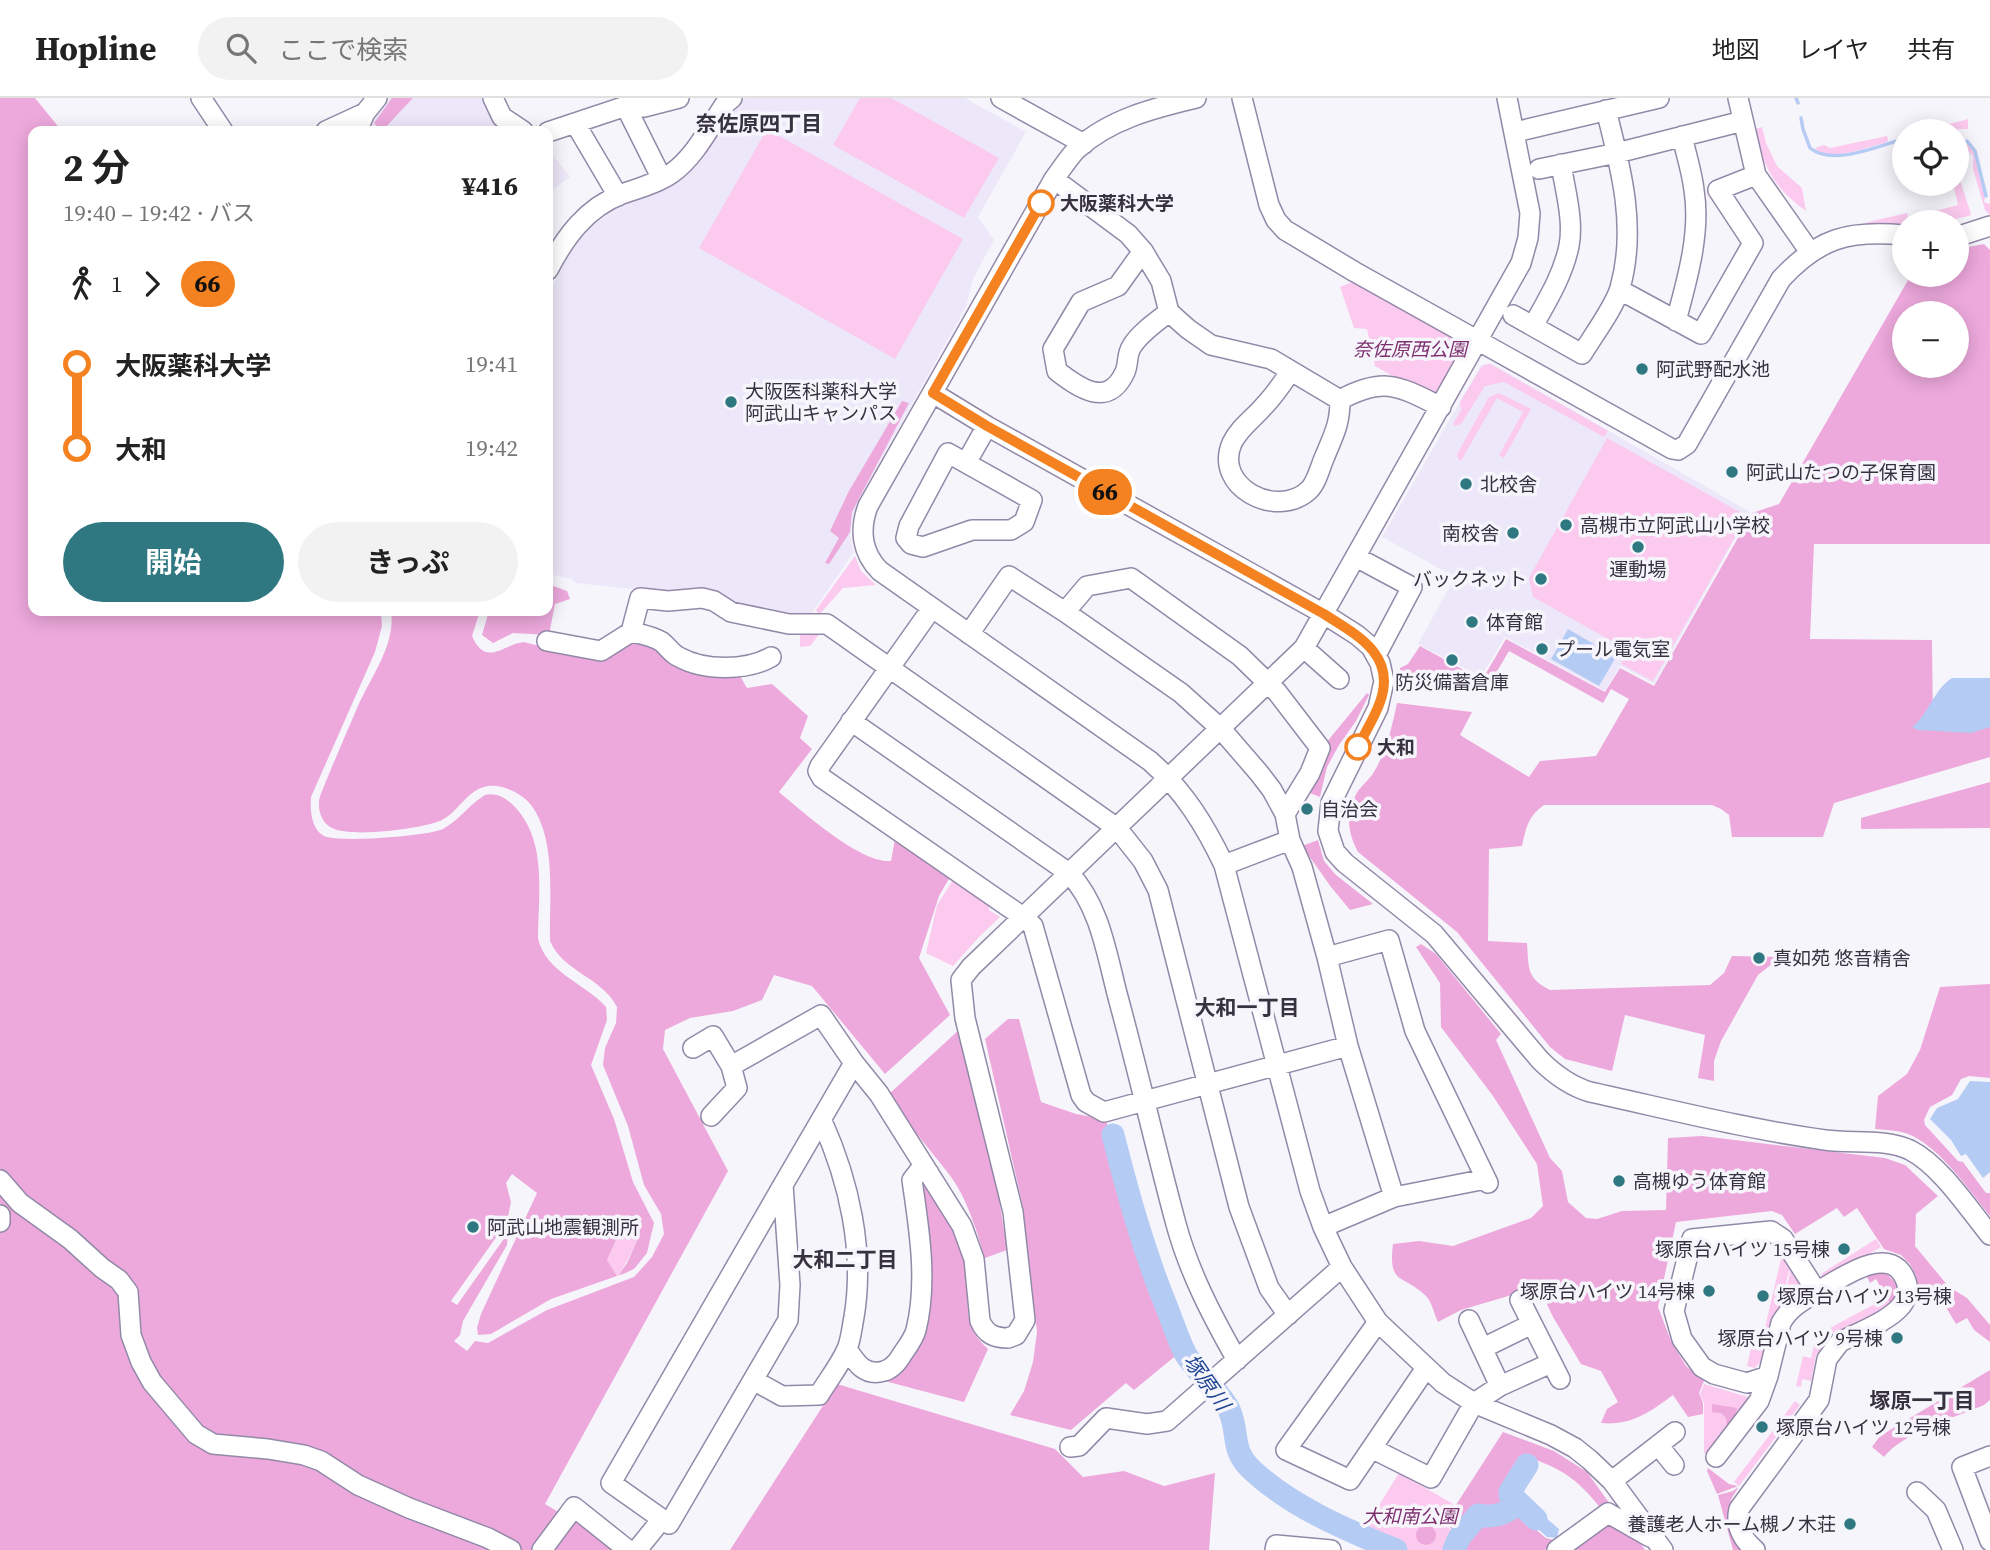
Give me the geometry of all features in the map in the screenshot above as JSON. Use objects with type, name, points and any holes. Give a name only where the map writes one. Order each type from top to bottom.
[{"type":"street","points":[[201,98],[220,126]]},
{"type":"street","points":[[493,98],[502,117],[516,126]]},
{"type":"street","points":[[553,130],[626,107],[644,107],[679,98]]},
{"type":"street","points":[[553,260],[562,243],[591,212],[618,196],[673,173],[687,159],[732,98]]},
{"type":"street","points":[[1001,98],[1084,144]]},
{"type":"street","points":[[1196,98],[1139,112],[1084,144],[1054,179],[868,506],[862,529],[866,550],[876,567],[1150,761],[1170,778],[1206,827],[1224,865],[1310,1191],[1342,1267],[1378,1322],[1426,1368],[1474,1403],[1551,1435],[1575,1448],[1612,1481],[1660,1545]]},
{"type":"street","points":[[1242,98],[1269,205],[1276,220],[1285,230],[1672,449],[1678,450],[1687,444],[1781,279],[1800,259],[1838,238],[1863,234],[1892,235]]},
{"type":"street","points":[[731,1066],[821,1015],[880,1094],[892,1114],[906,1152],[920,1177],[962,1226],[974,1259],[980,1321],[984,1329],[999,1338],[1016,1335],[1025,1320],[1013,1212],[965,1018],[961,980],[971,967],[1304,649],[1521,263],[1528,238],[1530,213],[1507,98]]},
{"type":"street","points":[[1515,132],[1659,98]]},
{"type":"street","points":[[1738,98],[1756,175],[1810,252]]},
{"type":"street","points":[[626,107],[662,179]]},
{"type":"street","points":[[1513,316],[1582,354],[1620,290],[1627,222],[1625,187],[1606,110]]},
{"type":"street","points":[[338,126],[367,114]]},
{"type":"street","points":[[1539,169],[1617,153],[1743,121]]},
{"type":"street","points":[[575,123],[618,196]]},
{"type":"street","points":[[1676,321],[1691,258],[1695,192],[1682,136]]},
{"type":"street","points":[[1534,327],[1555,286],[1570,244],[1568,205],[1561,164]]},
{"type":"street","points":[[1695,192],[1718,190],[1756,175]]},
{"type":"street","points":[[1054,179],[1128,234],[1143,251],[1161,281],[1169,313],[1211,345],[1271,359],[1340,400]]},
{"type":"street","points":[[1620,290],[1701,334],[1753,243],[1718,190]]},
{"type":"street","points":[[1969,233],[1990,226]]},
{"type":"street","points":[[1143,251],[1118,286],[1081,302],[1073,313],[1053,348],[1057,371],[1090,393],[1109,389],[1124,375],[1132,345],[1169,313]]},
{"type":"street","points":[[1290,372],[1266,405],[1233,440],[1228,466],[1231,474],[1254,495],[1282,503],[1298,499],[1312,487],[1340,420],[1340,400]]},
{"type":"street","points":[[1340,400],[1360,389],[1382,385],[1403,388],[1441,407]]},
{"type":"street","points":[[933,393],[987,426],[1324,614],[1364,640],[1376,655],[1383,672],[1381,699],[1331,803],[1328,825],[1332,845],[1345,863],[1434,934],[1545,1065],[1566,1082],[1590,1092],[1709,1119],[1826,1141],[1883,1144],[1910,1150],[1947,1183],[1990,1235]]},
{"type":"street","points":[[966,463],[987,426]]},
{"type":"street","points":[[948,453],[966,463],[1032,500],[1024,522],[1012,530],[972,530],[923,547],[911,544],[906,538],[909,526],[948,453]]},
{"type":"street","points":[[1356,557],[1416,582],[1376,655]]},
{"type":"street","points":[[969,634],[1009,576],[1181,693],[1221,729],[1259,773],[1285,814],[1290,840],[1302,867],[1348,1046],[1394,1197]]},
{"type":"street","points":[[1065,612],[1087,586],[1131,578],[1240,656],[1269,683],[1320,748],[1310,773],[1285,814]]},
{"type":"street","points":[[547,641],[601,651],[631,632],[640,598],[668,601],[702,598],[742,615],[789,624],[827,624],[1117,828],[1143,862],[1158,890],[1251,1243],[1269,1288],[1288,1315]]},
{"type":"street","points":[[932,608],[818,771],[821,778],[1033,926],[1086,1102],[1104,1112],[1348,1046]]},
{"type":"street","points":[[631,632],[654,638],[676,655],[698,664],[752,666],[772,657]]},
{"type":"street","points":[[1304,649],[1339,679]]},
{"type":"street","points":[[851,721],[1069,873],[1088,897],[1096,915],[1177,1227],[1204,1302],[1237,1360]]},
{"type":"street","points":[[1224,865],[1290,840]]},
{"type":"street","points":[[1323,1227],[1394,1197],[1487,1181],[1415,1031],[1389,940],[1327,957]]},
{"type":"street","points":[[694,1048],[713,1036],[731,1066],[737,1088],[711,1116]]},
{"type":"street","points":[[783,1185],[790,1285],[788,1321],[669,1524],[611,1483],[783,1185],[855,1063]]},
{"type":"street","points":[[754,1380],[782,1396],[819,1395],[847,1349],[856,1303],[853,1222],[836,1152],[822,1121]]},
{"type":"street","points":[[847,1349],[870,1379],[899,1360],[916,1332],[922,1283],[920,1177]]},
{"type":"street","points":[[0,1180],[20,1203],[70,1239],[119,1280],[128,1293],[131,1335],[141,1362],[152,1382],[196,1434],[213,1444],[268,1449],[321,1461],[358,1485],[511,1550]]},
{"type":"street","points":[[0,1215],[0,1222]]},
{"type":"street","points":[[1768,1376],[1746,1383],[1714,1374],[1702,1367],[1682,1339],[1674,1311],[1692,1239],[1771,1231],[1783,1239],[1817,1292]]},
{"type":"street","points":[[1716,1457],[1759,1401],[1781,1323],[1790,1309],[1864,1266],[1883,1262],[1894,1266],[1914,1294],[1900,1308],[1840,1342],[1827,1359],[1819,1400],[1739,1509],[1737,1520],[1740,1532],[1755,1550]]},
{"type":"street","points":[[1070,1447],[1079,1446],[1106,1418],[1147,1424],[1167,1421],[1342,1267]]},
{"type":"street","points":[[1373,1449],[1431,1478],[1474,1403],[1500,1387],[1556,1371],[1520,1300]]},
{"type":"street","points":[[1469,1320],[1500,1387]]},
{"type":"street","points":[[1378,1322],[1286,1450],[1350,1480],[1426,1368]]},
{"type":"street","points":[[1483,1348],[1532,1324]]},
{"type":"street","points":[[1612,1481],[1675,1432]]},
{"type":"street","points":[[1658,1445],[1674,1465]]},
{"type":"street","points":[[1990,1456],[1962,1467],[1990,1541]]},
{"type":"street","points":[[1917,1492],[1936,1510],[1953,1550]]},
{"type":"street","points":[[542,1550],[574,1507],[628,1550]]},
{"type":"street","points":[[1563,1546],[1608,1513],[1660,1545]]},
{"type":"street","points":[[637,1550],[662,1519]]},
{"type":"street","points":[[1275,1550],[1276,1545],[1330,1550]]},
{"type":"shaded area","points":[[389,98],[486,98],[506,126],[370,126]]},
{"type":"shaded area","name":"大阪医科薬科大学 阿武山キャンパス","points":[[745,98],[965,98],[1026,132],[978,217],[994,240],[973,279],[966,307],[860,497],[850,536],[854,552],[812,613],[788,614],[736,604],[703,587],[668,593],[576,583],[572,579],[553,575],[553,286],[573,244],[620,206],[672,186],[697,163],[726,119]]},
{"type":"shaded area","points":[[553,155],[570,177],[553,189]]},
{"type":"shaded area","name":"高槻市立阿武山小学校","points":[[1491,363],[1750,512],[1654,684],[1620,666],[1605,691],[1505,637],[1481,677],[1418,644],[1455,577],[1382,537],[1481,365]]},
{"type":"green space","points":[[0,98],[35,98],[58,126],[28,126],[28,616],[381,616],[382,626],[375,652],[311,797],[311,813],[316,829],[324,836],[347,839],[434,832],[443,829],[485,795],[493,794],[504,798],[525,820],[537,852],[538,938],[542,950],[557,969],[606,1007],[607,1020],[591,1065],[614,1119],[633,1182],[654,1223],[647,1253],[634,1269],[621,1275],[638,1239],[632,1230],[621,1229],[607,1260],[617,1276],[551,1299],[491,1334],[478,1335],[481,1314],[537,1193],[512,1174],[506,1183],[511,1202],[507,1222],[451,1301],[457,1305],[508,1233],[507,1245],[463,1321],[460,1335],[454,1341],[467,1351],[475,1341],[488,1343],[547,1310],[634,1277],[652,1257],[664,1234],[661,1214],[644,1185],[628,1126],[603,1065],[605,1048],[616,1023],[617,1007],[602,988],[564,960],[550,941],[548,852],[545,835],[531,805],[510,790],[490,786],[472,793],[442,820],[419,826],[387,831],[341,831],[332,828],[322,818],[319,809],[320,796],[386,648],[391,616],[478,616],[472,636],[483,651],[495,652],[524,642],[601,662],[632,643],[654,648],[671,665],[691,673],[740,676],[747,688],[772,684],[808,716],[800,738],[812,749],[779,792],[833,835],[864,854],[891,861],[895,839],[950,877],[939,896],[919,958],[950,1015],[885,1074],[812,986],[774,975],[762,1000],[733,1011],[690,1018],[665,1030],[663,1049],[728,1171],[545,1504],[621,1550],[0,1550]]},
{"type":"green space","points":[[392,98],[413,98],[387,126],[377,126],[374,123]]},
{"type":"green space","points":[[860,98],[891,98],[999,158],[964,218],[833,145]]},
{"type":"green space","points":[[1762,127],[1777,166],[1802,188],[1806,211],[1778,185],[1766,165],[1756,129]]},
{"type":"green space","points":[[767,129],[963,239],[895,359],[699,248]]},
{"type":"green space","points":[[1887,136],[1888,141],[1884,143],[1848,153],[1828,154],[1815,148],[1824,145],[1830,148]]},
{"type":"green space","points":[[1969,145],[1973,151],[1985,196],[1984,202],[1990,204],[1990,215],[1985,210],[1973,169],[1973,156],[1969,152]]},
{"type":"green space","points":[[1956,196],[1965,196],[1971,214],[1969,216],[1969,210],[1939,210],[1958,205]]},
{"type":"green space","points":[[1892,216],[1892,224],[1864,223]]},
{"type":"green space","points":[[1984,244],[1990,250],[1990,544],[1814,544],[1810,639],[1932,640],[1933,726],[1990,727],[1990,757],[1834,803],[1823,837],[1732,837],[1729,815],[1712,805],[1544,805],[1531,818],[1522,846],[1489,849],[1488,941],[1527,943],[1530,971],[1542,986],[1550,990],[1710,985],[1724,973],[1732,956],[1781,957],[1758,975],[1721,1041],[1714,1061],[1714,1081],[1698,1078],[1705,1035],[1625,1015],[1612,1071],[1565,1059],[1550,1047],[1457,932],[1358,852],[1350,829],[1349,814],[1358,791],[1373,773],[1383,754],[1397,703],[1472,712],[1460,735],[1529,777],[1540,761],[1596,756],[1629,699],[1611,689],[1603,703],[1509,651],[1486,690],[1402,679],[1400,668],[1408,664],[1420,646],[1482,680],[1506,639],[1605,692],[1620,668],[1654,686],[1752,513],[1779,504],[1892,308],[1892,378],[1969,378],[1969,301],[1896,301],[1904,287],[1969,287],[1969,247]]},
{"type":"green space","name":"奈佐原西公園","points":[[1357,280],[1459,339],[1462,348],[1432,399],[1375,366],[1367,329],[1354,328],[1340,287]]},
{"type":"green space","points":[[1490,364],[1608,431],[1604,437],[1504,382],[1485,386],[1461,424],[1456,426],[1453,424],[1461,410],[1460,402],[1482,366]]},
{"type":"green space","points":[[1499,393],[1531,409],[1504,458],[1499,455],[1523,412],[1497,398],[1461,461],[1457,454],[1489,397]]},
{"type":"green space","points":[[902,401],[909,403],[852,512],[850,532],[829,564],[825,563],[839,538],[830,531],[849,491]]},
{"type":"green space","name":"運動場","points":[[1607,438],[1747,516],[1653,681],[1621,664],[1628,650],[1533,597],[1529,578]]},
{"type":"green space","points":[[855,556],[861,571],[876,585],[843,588],[819,615],[816,610]]},
{"type":"green space","points":[[553,586],[567,591],[570,599],[555,604],[553,614]]},
{"type":"green space","points":[[488,616],[553,616],[549,635],[513,633],[493,643],[482,635]]},
{"type":"green space","points":[[821,632],[810,646],[800,647],[800,633]]},
{"type":"green space","points":[[1367,693],[1369,695],[1356,721],[1327,767],[1320,797],[1310,793],[1326,743]]},
{"type":"green space","points":[[1990,782],[1990,828],[1861,829],[1861,818]]},
{"type":"green space","points":[[1318,840],[1324,861],[1336,875],[1373,904],[1350,910],[1302,846]]},
{"type":"green space","points":[[955,877],[990,904],[989,910],[1000,917],[953,966],[926,953],[937,905]]},
{"type":"green space","points":[[1421,944],[1436,954],[1501,1034],[1496,1040],[1550,1158],[1562,1171],[1568,1202],[1586,1218],[1597,1219],[1622,1211],[1666,1210],[1668,1138],[1702,1136],[1885,1158],[1905,1165],[1938,1196],[1916,1214],[1915,1246],[1949,1287],[1967,1298],[1990,1325],[1990,1342],[1974,1330],[1967,1318],[1956,1324],[1935,1289],[1928,1292],[1923,1285],[1917,1289],[1916,1276],[1910,1264],[1901,1255],[1884,1249],[1857,1208],[1844,1217],[1837,1208],[1795,1234],[1782,1215],[1772,1211],[1676,1222],[1658,1307],[1671,1341],[1686,1366],[1704,1381],[1699,1393],[1703,1414],[1688,1417],[1673,1395],[1631,1420],[1601,1423],[1607,1409],[1618,1402],[1601,1371],[1581,1364],[1539,1287],[1461,1310],[1438,1322],[1426,1296],[1395,1273],[1393,1244],[1419,1241],[1453,1246],[1531,1218],[1543,1206],[1537,1164],[1493,1096],[1441,1027],[1440,983],[1416,947]]},
{"type":"green space","points":[[1990,984],[1990,1078],[1969,1076],[1961,1079],[1952,1095],[1930,1107],[1924,1120],[1925,1125],[1958,1161],[1963,1162],[1986,1193],[1990,1193],[1990,1216],[1953,1170],[1931,1148],[1904,1133],[1875,1129],[1878,1096],[1907,1074],[1920,1050],[1940,987]]},
{"type":"green space","points":[[1008,1019],[1019,1019],[1041,1102],[1076,1114],[1106,1119],[1134,1239],[1165,1324],[1179,1353],[1134,1390],[1126,1383],[1071,1430],[1010,1415],[1024,1391],[1033,1362],[1037,1332],[1023,1207],[985,1039]]},
{"type":"green space","points":[[960,1029],[984,1139],[996,1179],[1007,1250],[985,1258],[961,1192],[888,1095]]},
{"type":"green space","points":[[925,1187],[947,1221],[964,1258],[969,1317],[978,1338],[988,1349],[964,1402],[881,1380],[924,1330]]},
{"type":"green space","points":[[629,1228],[635,1231],[638,1241],[621,1275],[617,1276],[607,1260],[621,1229]]},
{"type":"green space","points":[[1876,1239],[1881,1247],[1825,1279],[1821,1274]]},
{"type":"green space","points":[[1781,1259],[1790,1267],[1781,1305],[1772,1318],[1761,1361],[1755,1368],[1747,1366],[1753,1338],[1762,1340]]},
{"type":"green space","points":[[1791,1268],[1802,1285],[1801,1291],[1783,1304]]},
{"type":"green space","points":[[1874,1272],[1886,1273],[1897,1284],[1897,1296],[1890,1304],[1876,1279],[1870,1283],[1866,1275]]},
{"type":"green space","points":[[1886,1298],[1890,1305],[1834,1335],[1830,1328]]},
{"type":"green space","points":[[1818,1327],[1830,1339],[1816,1355],[1811,1381],[1802,1379],[1801,1387],[1796,1386],[1803,1356],[1811,1358]]},
{"type":"green space","points":[[1990,1370],[1990,1400],[1984,1405],[1917,1433],[1884,1457],[1872,1447],[1880,1436]]},
{"type":"green space","points":[[837,1384],[1055,1449],[1083,1477],[1124,1471],[1164,1486],[1215,1473],[1209,1550],[730,1550]]},
{"type":"green space","points":[[1704,1384],[1748,1397],[1750,1400],[1706,1454],[1704,1403],[1700,1394]]},
{"type":"green space","points":[[1795,1401],[1800,1405],[1739,1486],[1734,1482]]},
{"type":"green space","points":[[1712,1404],[1737,1408],[1727,1426],[1726,1418],[1721,1413],[1712,1412]]},
{"type":"green space","points":[[1503,1432],[1554,1451],[1587,1472],[1610,1504],[1602,1510],[1572,1478],[1533,1459],[1526,1463],[1507,1491],[1508,1498],[1521,1518],[1546,1538],[1554,1540],[1553,1543],[1545,1550],[1446,1550],[1453,1531],[1445,1522]]},
{"type":"green space","points":[[1708,1468],[1729,1484],[1738,1486],[1717,1494]]},
{"type":"green space","name":"大和南公園","points":[[1399,1473],[1455,1505],[1444,1523],[1452,1531],[1444,1550],[1408,1550],[1363,1531]]},
{"type":"green space","points":[[1738,1487],[1731,1500],[1729,1513],[1732,1532],[1740,1550],[1733,1550],[1718,1495]]},
{"type":"green space","points":[[1403,1508],[1410,1511],[1413,1518],[1410,1525],[1403,1528],[1396,1525],[1393,1518],[1396,1511]]},
{"type":"green space","points":[[1608,1521],[1638,1540],[1645,1550],[1566,1550]]},
{"type":"green space","points":[[1426,1525],[1433,1528],[1436,1535],[1433,1542],[1426,1545],[1419,1542],[1416,1535],[1419,1528]]},
{"type":"water","points":[[1568,629],[1616,657],[1599,686],[1551,659]]},
{"type":"water","points":[[1952,678],[1990,678],[1990,727],[1971,733],[1918,730],[1912,727],[1941,688]]},
{"type":"water","points":[[1970,1081],[1990,1082],[1990,1172],[1983,1178],[1966,1154],[1961,1156],[1951,1140],[1930,1119],[1937,1108],[1958,1099]]},
{"type":"water","points":[[1517,1497],[1524,1499],[1559,1529],[1557,1538],[1547,1537],[1514,1507]]},
{"type":"waterway","points":[[1796,98],[1798,103]]},
{"type":"waterway","points":[[1801,118],[1810,148],[1820,153],[1843,155],[1892,142]]},
{"type":"waterway","points":[[1969,144],[1975,151],[1986,196]]},
{"type":"waterway","name":"塚原川","points":[[1113,1135],[1144,1244],[1178,1337],[1185,1353],[1227,1406],[1233,1420],[1238,1449],[1245,1463],[1267,1483],[1302,1506],[1339,1526],[1396,1550]]},
{"type":"waterway","points":[[1518,1502],[1510,1492],[1527,1465]]},
{"type":"waterway","name":"塚原川","points":[[1454,1550],[1459,1538],[1478,1515],[1500,1514],[1510,1510],[1518,1502],[1536,1519]]},
{"type":"bus line","name":"66","points":[[1041,203],[933,393],[987,426],[1324,614],[1364,640],[1380,663],[1384,681],[1378,708],[1358,747]]},
{"type":"place","name":"大阪薬科大学","points":[[1041,203]]},
{"type":"place","name":"阿武野配水池","points":[[1642,369]]},
{"type":"place","name":"大阪医科薬科大学 阿武山キャンパス","points":[[731,402]]},
{"type":"place","name":"阿武山たつの子保育園","points":[[1732,472]]},
{"type":"place","name":"北校舎","points":[[1466,484]]},
{"type":"place","name":"高槻市立阿武山小学校","points":[[1566,525]]},
{"type":"place","name":"南校舎","points":[[1513,533]]},
{"type":"place","name":"運動場","points":[[1638,547]]},
{"type":"place","name":"バックネット","points":[[1541,579]]},
{"type":"place","name":"体育館","points":[[1472,622]]},
{"type":"place","name":"プール電気室","points":[[1542,649]]},
{"type":"place","name":"防災備蓄倉庫","points":[[1452,660]]},
{"type":"place","name":"大和","points":[[1358,747]]},
{"type":"place","name":"自治会","points":[[1307,809]]},
{"type":"place","name":"真如苑 悠音精舎","points":[[1759,958]]},
{"type":"place","name":"高槻ゆう体育館","points":[[1619,1181]]},
{"type":"place","name":"阿武山地震観測所","points":[[473,1227]]},
{"type":"place","name":"塚原台ハイツ 15号棟","points":[[1844,1249]]},
{"type":"place","name":"塚原台ハイツ 14号棟","points":[[1709,1291]]},
{"type":"place","name":"塚原台ハイツ 13号棟","points":[[1763,1296]]},
{"type":"place","name":"塚原台ハイツ 9号棟","points":[[1897,1338]]},
{"type":"place","name":"塚原台ハイツ 12号棟","points":[[1762,1427]]},
{"type":"place","name":"養護老人ホーム槻ノ木荘","points":[[1850,1524]]},
{"type":"district","name":"奈佐原四丁目","points":[[759,123]]},
{"type":"district","name":"大和一丁目","points":[[1247,1007]]},
{"type":"district","name":"大和二丁目","points":[[845,1259]]},
{"type":"district","name":"塚原一丁目","points":[[1922,1400]]}]
